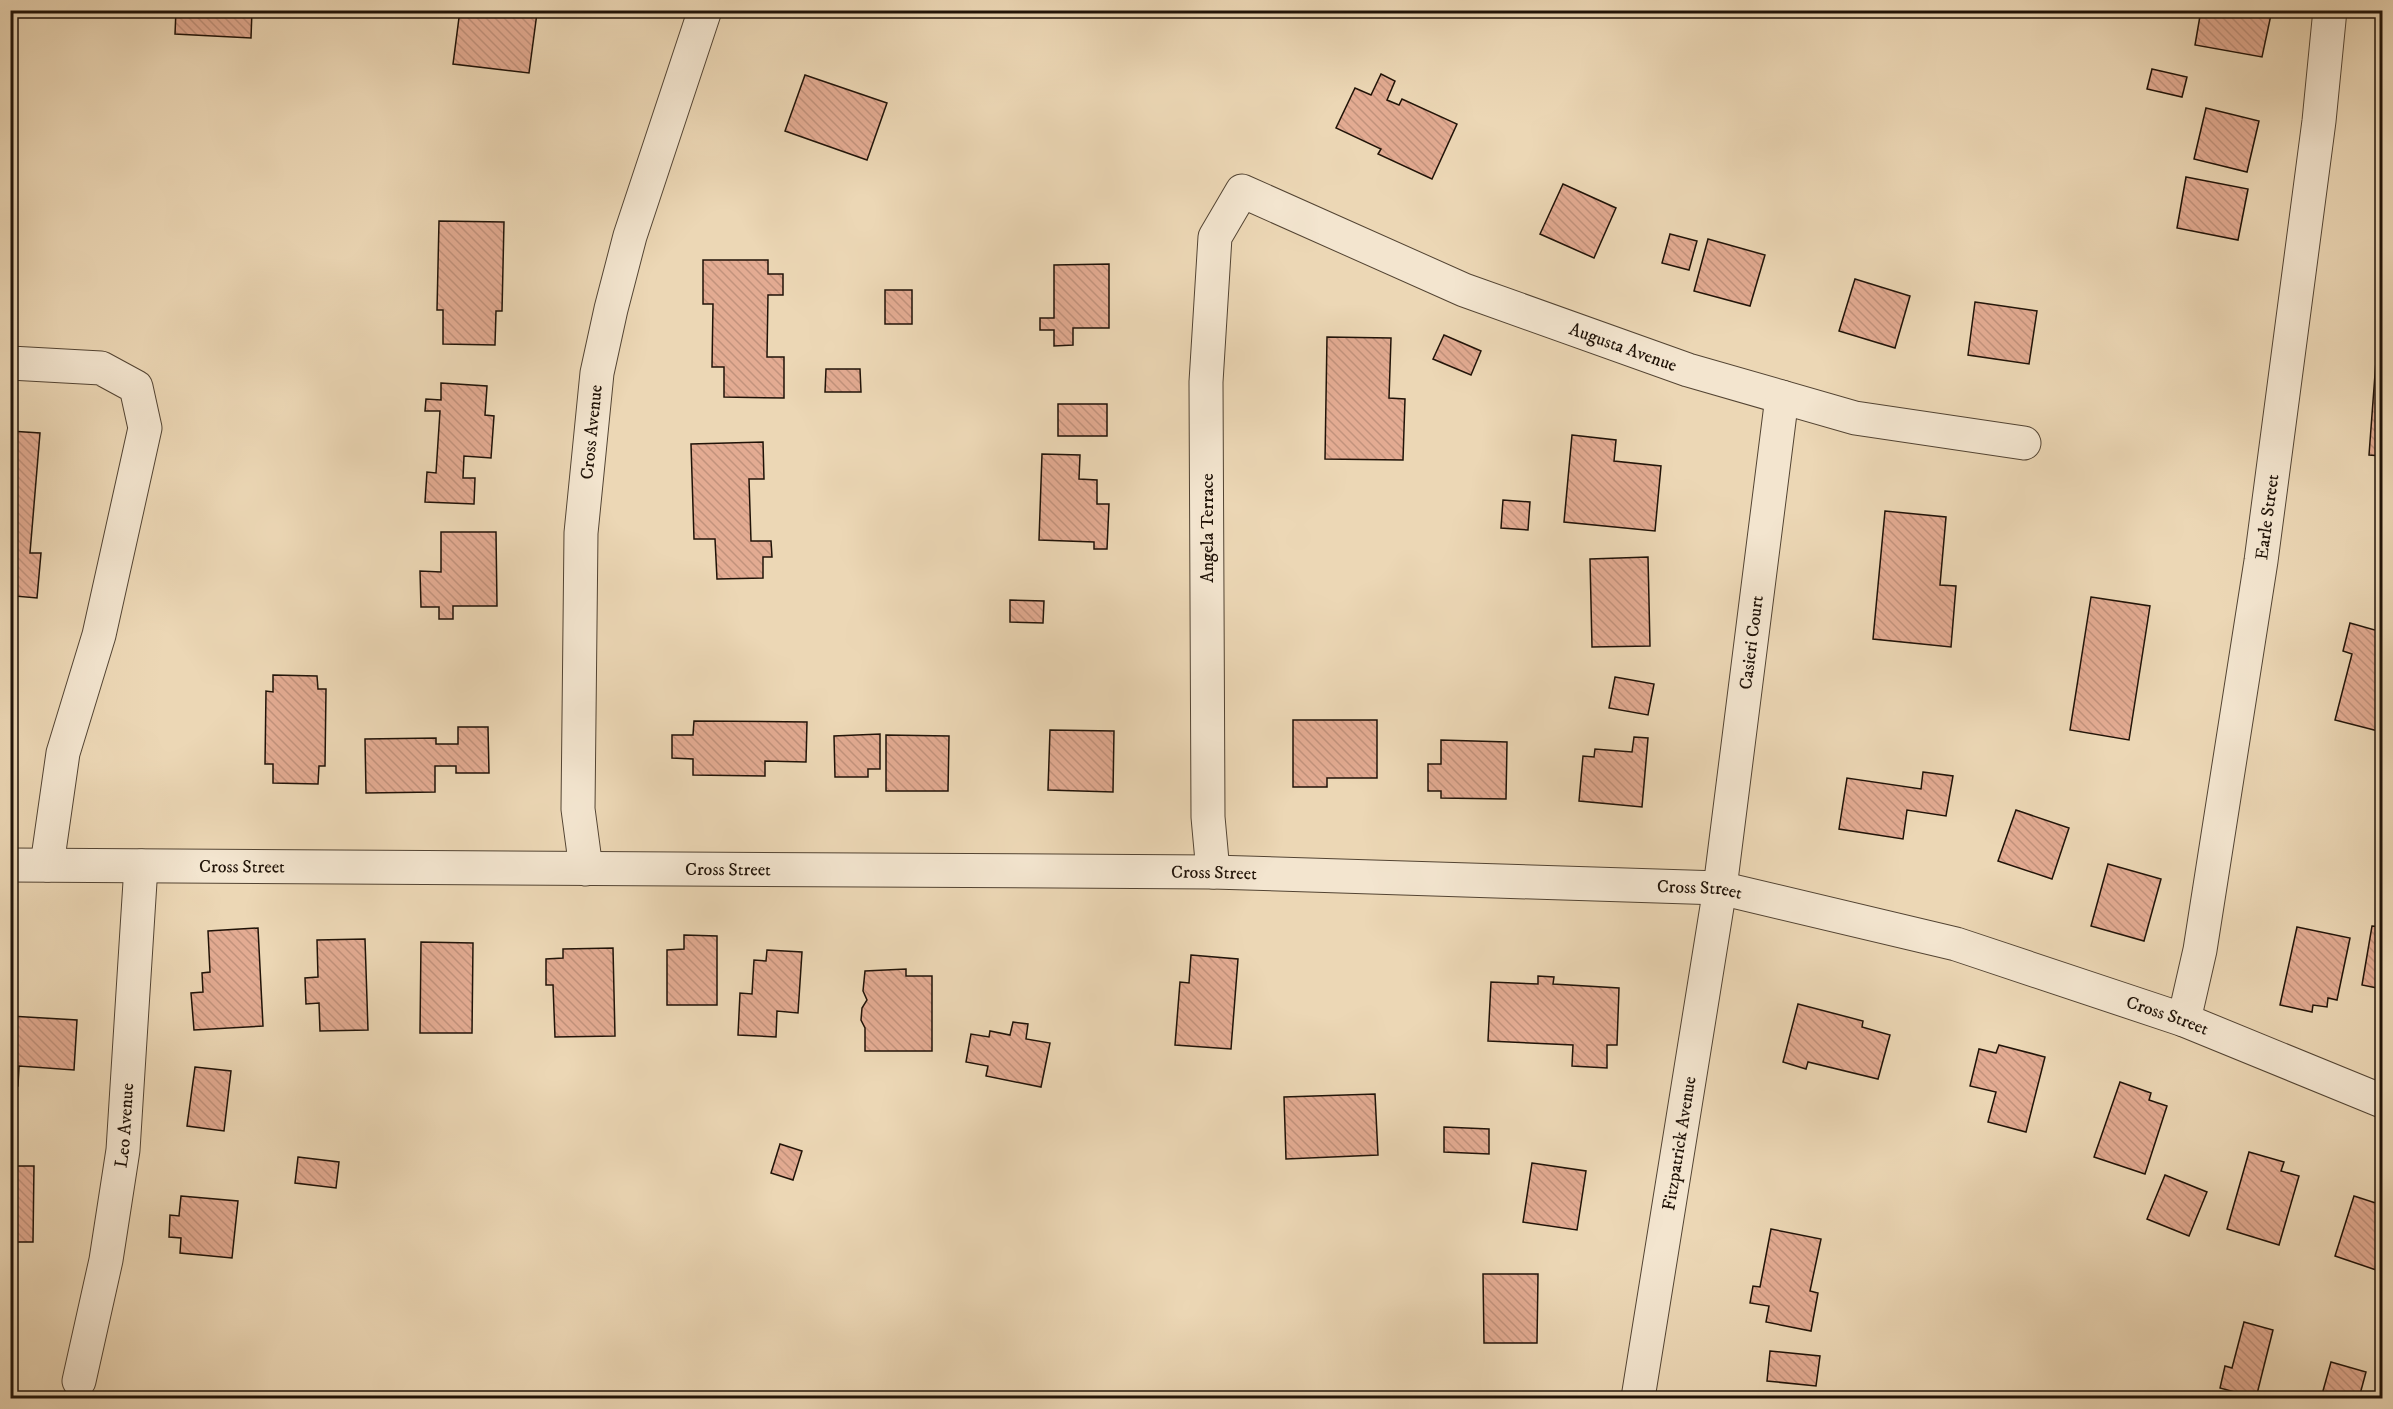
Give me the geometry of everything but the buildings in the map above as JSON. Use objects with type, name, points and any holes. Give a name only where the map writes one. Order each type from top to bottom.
[{"type":"street","name":"Cross Avenue","points":[[586,868],[578,809],[581,533],[597,373],[630,236],[705,10]]},
{"type":"street","name":"Earle Street","points":[[2184,1020],[2200,950],[2261,561],[2319,121],[2330,10]]},
{"type":"street","name":"Augusta Avenue","points":[[1242,191],[1464,290],[1688,370],[1855,418],[2024,443]]},
{"type":"street","name":"Angela Terrace","points":[[1213,872],[1208,817],[1206,382],[1215,237],[1242,191]]},
{"type":"street","points":[[10,363],[101,368],[136,387],[145,428],[99,635],[63,753],[47,864]]},
{"type":"street","name":"Casieri Court","points":[[1720,888],[1782,397]]},
{"type":"street","name":"Cross Street","points":[[10,865],[1213,872],[1720,888],[1956,944],[2184,1020],[2382,1101]]},
{"type":"street","name":"Leo Avenue","points":[[79,1381],[106,1260],[123,1150],[141,866]]},
{"type":"street","name":"Fitzpatrick Avenue","points":[[1638,1398],[1720,888]]}]
